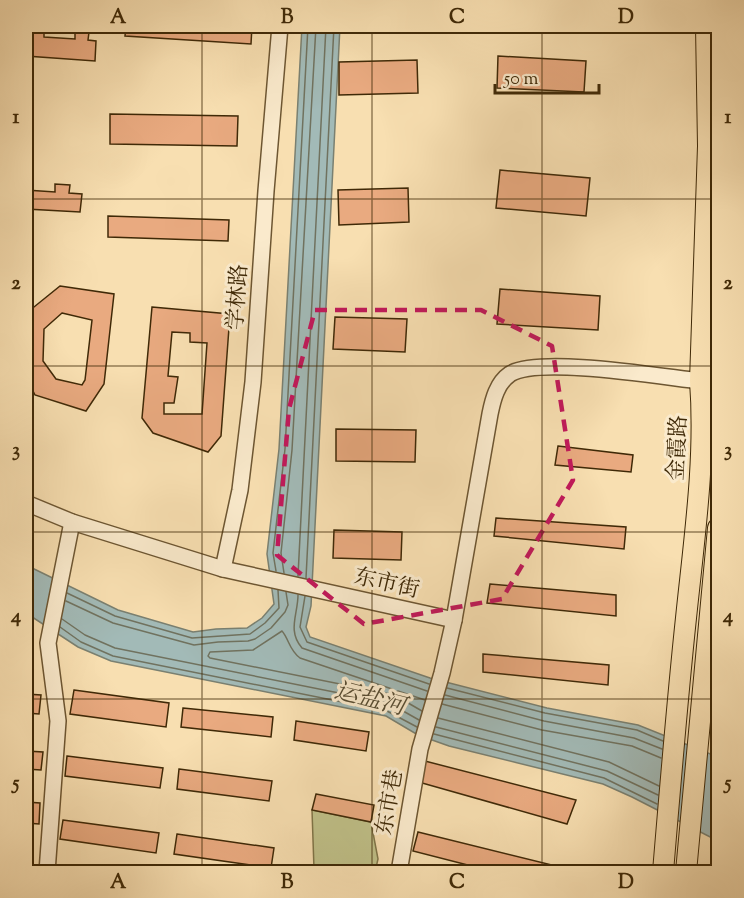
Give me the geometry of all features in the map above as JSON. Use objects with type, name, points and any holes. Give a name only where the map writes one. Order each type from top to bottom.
[{"type":"main road","name":"金霞路","points":[[663,873],[674,730],[696,516],[709,440],[706,26]]},
{"type":"main road","points":[[686,873],[718,528]]},
{"type":"street","name":"学林路","points":[[224,569],[240,490],[253,382],[280,26]]},
{"type":"street","name":"东市巷","points":[[399,873],[420,749],[442,673],[454,620],[489,414],[494,396],[502,381],[513,372],[564,366],[709,381]]},
{"type":"street","points":[[26,503],[72,522],[48,643],[58,721],[47,873]]},
{"type":"street","name":"东市街","points":[[72,522],[241,574],[454,620]]},
{"type":"highlighted area","points":[[315,310],[481,310],[552,346],[573,480],[502,599],[364,624],[277,555],[289,409]]},
{"type":"green space","points":[[312,810],[371,822],[378,859],[375,872],[316,872],[314,869]]},
{"type":"water","name":"运盐河","points":[[302,26],[340,26],[311,606],[306,627],[310,637],[430,678],[547,708],[638,725],[718,757],[718,841],[603,784],[449,746],[418,735],[386,716],[111,661],[78,647],[26,613],[26,565],[118,610],[193,632],[247,628],[262,618],[274,604],[267,554],[279,449]]},
{"type":"building","points":[[126,26],[252,26],[251,44],[125,36]]},
{"type":"building","points":[[30,28],[44,29],[44,37],[75,39],[75,31],[89,32],[88,40],[96,41],[95,61],[26,56],[26,35],[30,35]]},
{"type":"building","points":[[498,56],[586,61],[584,92],[497,88]]},
{"type":"building","points":[[417,60],[418,93],[339,95],[339,62]]},
{"type":"building","points":[[110,114],[238,116],[237,146],[110,144]]},
{"type":"building","points":[[500,170],[590,178],[586,216],[496,208]]},
{"type":"building","points":[[55,184],[70,185],[69,193],[82,194],[80,212],[26,209],[26,190],[55,192]]},
{"type":"building","points":[[408,188],[409,222],[339,225],[338,190]]},
{"type":"building","points":[[108,216],[229,220],[228,241],[108,237]]},
{"type":"building","points":[[60,286],[114,294],[104,384],[86,411],[35,395],[26,377],[29,311]],"holes":[[[62,313],[92,320],[85,380],[82,385],[56,379],[43,361],[44,329]]]},
{"type":"building","points":[[500,289],[600,296],[598,330],[497,324]]},
{"type":"building","points":[[152,307],[230,314],[221,436],[208,452],[153,433],[142,418]],"holes":[[[172,332],[190,333],[190,342],[207,343],[202,414],[164,414],[164,403],[174,403],[178,377],[168,376]]]},
{"type":"building","points":[[335,317],[407,319],[405,352],[333,349]]},
{"type":"building","points":[[336,429],[416,430],[415,462],[336,461]]},
{"type":"building","points":[[558,446],[633,455],[631,472],[555,465]]},
{"type":"building","points":[[496,518],[626,527],[624,549],[494,536]]},
{"type":"building","points":[[334,530],[402,532],[401,560],[333,558]]},
{"type":"building","points":[[490,584],[616,595],[616,616],[487,603]]},
{"type":"building","points":[[483,654],[609,665],[608,685],[483,672]]},
{"type":"building","points":[[74,690],[169,703],[166,727],[70,714]]},
{"type":"building","points":[[26,694],[41,695],[39,714],[26,713]]},
{"type":"building","points":[[183,708],[273,717],[271,737],[181,727]]},
{"type":"building","points":[[296,721],[369,732],[366,751],[294,740]]},
{"type":"building","points":[[26,751],[43,752],[41,770],[26,769]]},
{"type":"building","points":[[67,756],[163,768],[160,788],[65,776]]},
{"type":"building","points":[[421,760],[576,800],[567,824],[415,781]]},
{"type":"building","points":[[179,769],[272,781],[269,801],[177,789]]},
{"type":"building","points":[[316,794],[374,805],[371,822],[312,810]]},
{"type":"building","points":[[26,802],[40,803],[39,824],[26,823]]},
{"type":"building","points":[[63,820],[159,833],[156,853],[60,839]]},
{"type":"building","points":[[418,832],[556,866],[555,872],[495,872],[413,851]]},
{"type":"building","points":[[177,834],[274,848],[271,868],[174,854]]}]
